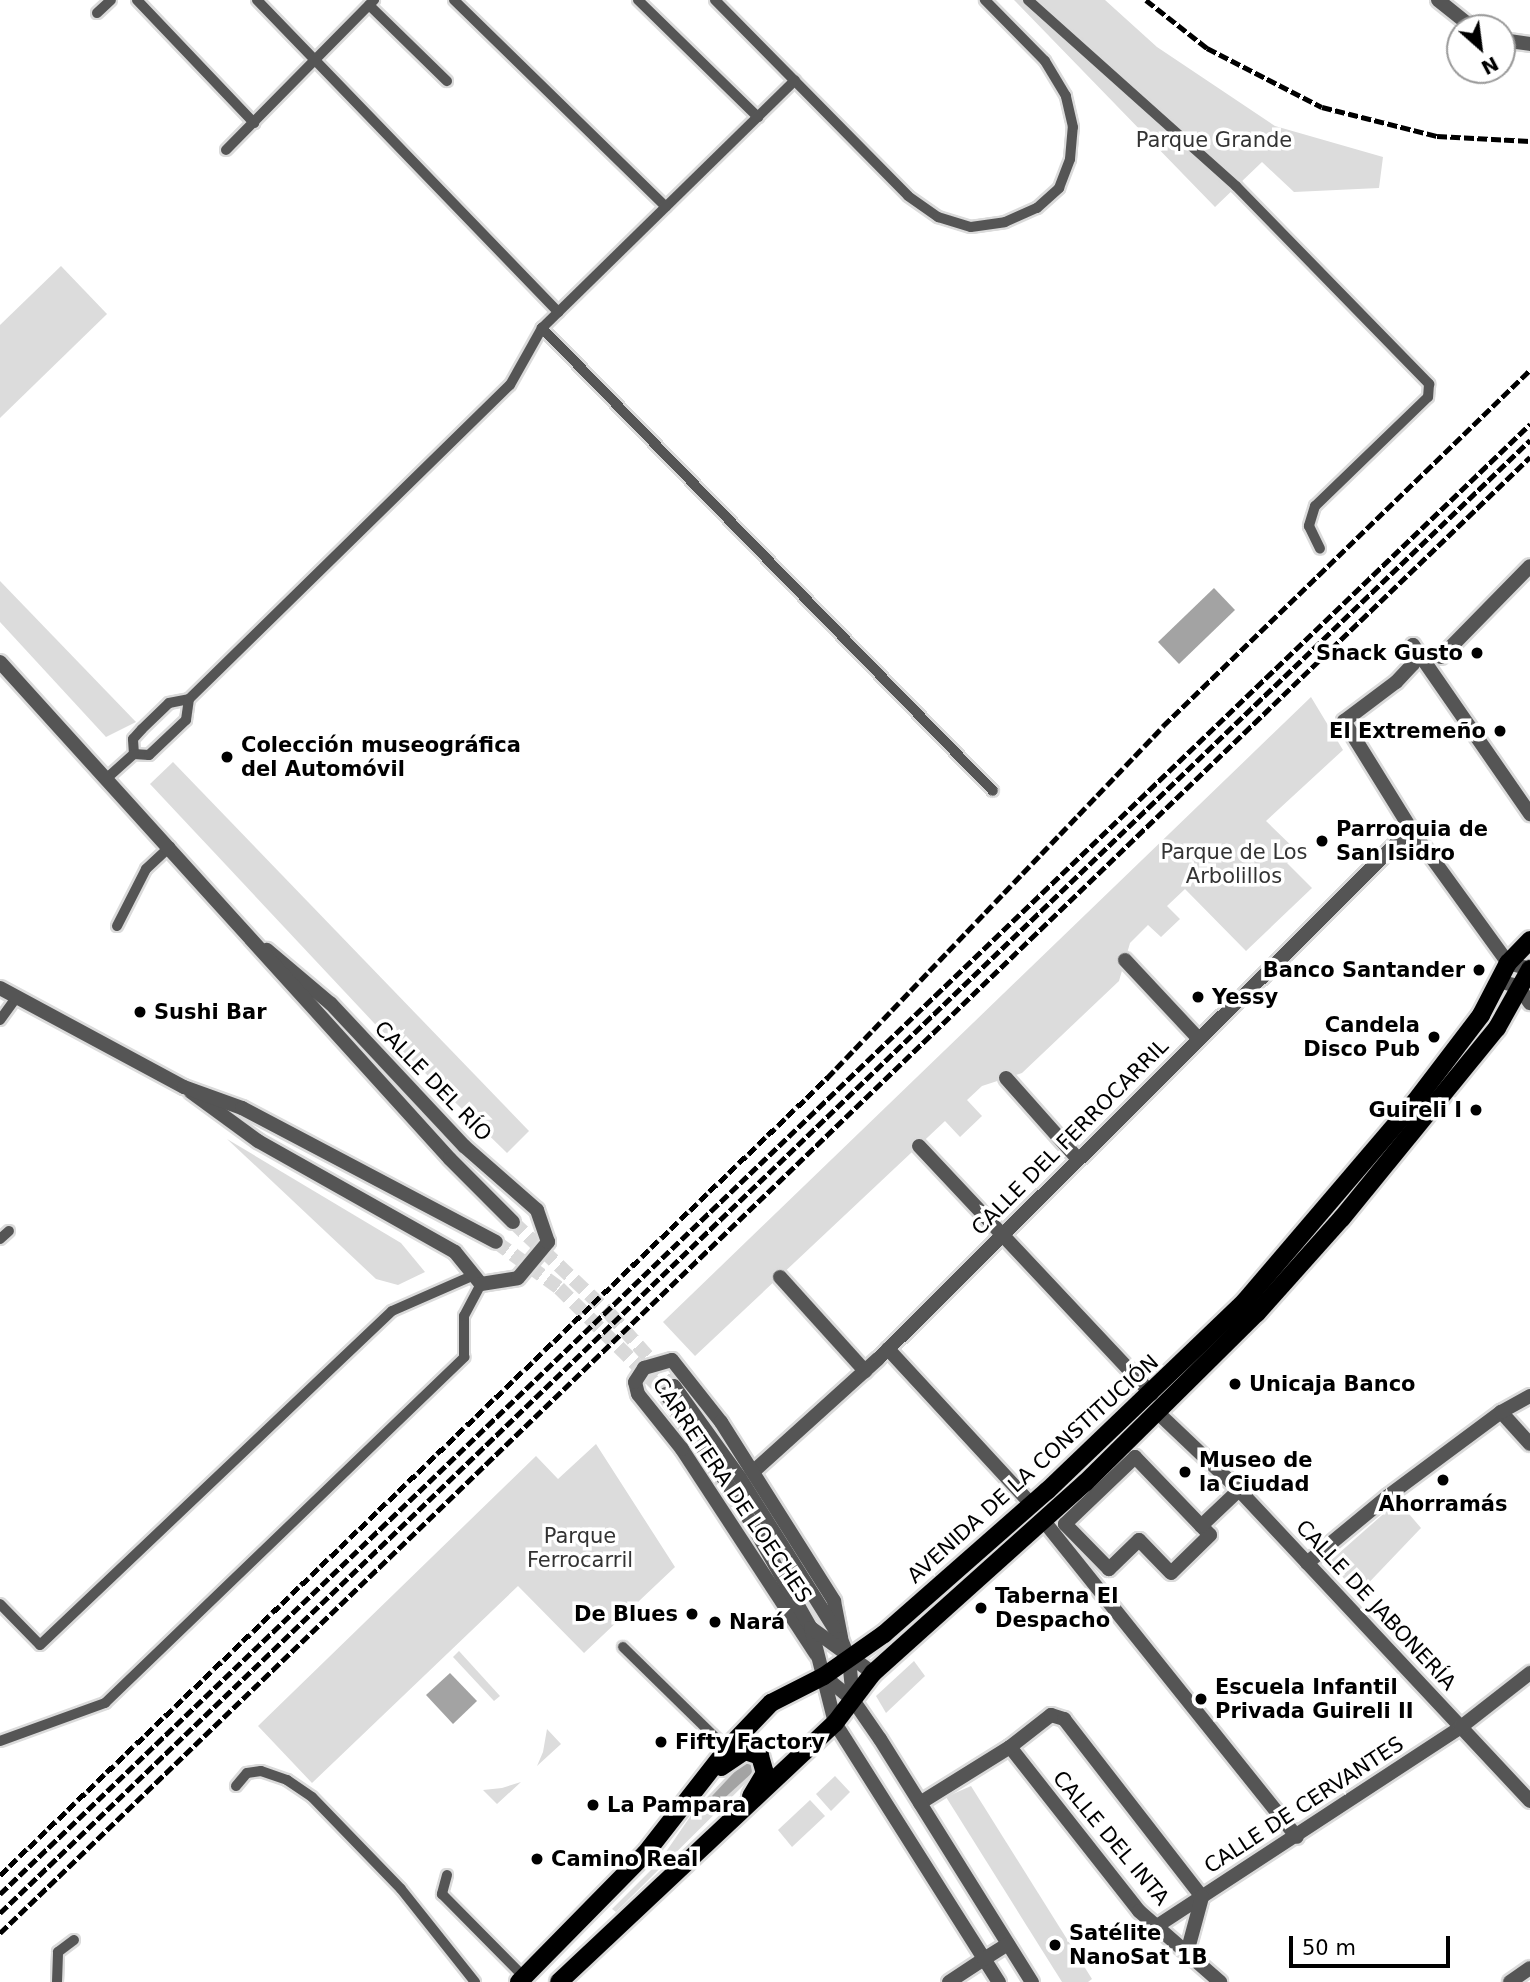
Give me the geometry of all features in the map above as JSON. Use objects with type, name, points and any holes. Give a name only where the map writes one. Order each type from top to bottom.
[{"type":"main road","name":"AVENIDA DE LA CONSTITUCIÓN","points":[[522,1980],[645,1854],[727,1749],[771,1703],[824,1676],[884,1634],[1032,1505],[1152,1394],[1245,1301],[1329,1206],[1481,1016],[1508,963],[1530,940]]},
{"type":"main road","name":"AVENIDA DE LA CONSTITUCIÓN","points":[[559,1982],[733,1822],[835,1723],[873,1672],[1158,1413],[1342,1218],[1497,1028],[1518,986],[1530,969]]},
{"type":"main road","points":[[693,1790],[735,1756],[745,1751],[760,1756],[765,1773],[733,1822]]},
{"type":"street","points":[[1438,0],[1455,14]]},
{"type":"street","points":[[1441,657],[1527,569]]},
{"type":"street","points":[[1530,814],[1410,642],[1413,664],[1396,682],[1344,721],[1411,829],[1508,963],[1530,969]]},
{"type":"street","name":"CALLE DEL RÍO","points":[[0,662],[256,940],[442,1149],[513,1222]]},
{"type":"street","name":"CALLE DEL FERROCARRIL","points":[[755,1470],[888,1349],[1411,829]]},
{"type":"street","name":"CALLE DEL RÍO","points":[[256,940],[331,1004],[464,1146],[537,1210],[548,1242],[533,1263],[518,1278],[477,1279]]},
{"type":"street","points":[[1125,961],[1199,1039]]},
{"type":"street","points":[[1497,981],[1518,986],[1530,1003]]},
{"type":"street","points":[[0,988],[184,1087],[258,1141],[455,1252],[477,1279]]},
{"type":"street","points":[[1006,1078],[1078,1159]]},
{"type":"street","points":[[184,1087],[242,1108],[496,1242]]},
{"type":"street","points":[[919,1146],[1152,1394]]},
{"type":"street","points":[[780,1277],[865,1371]]},
{"type":"street","points":[[888,1349],[1032,1505]]},
{"type":"street","name":"CARRETERA DE LOECHES","points":[[817,1654],[682,1449],[638,1394],[635,1382],[644,1368],[672,1360],[755,1470],[834,1601],[841,1639]]},
{"type":"street","name":"CARRETERA DE LOECHES","points":[[853,1700],[849,1659],[841,1639],[740,1478],[670,1390],[737,1498],[811,1628],[835,1723],[999,1982]]},
{"type":"street","points":[[1307,1563],[1501,1412],[1530,1396]]},
{"type":"street","points":[[1501,1412],[1530,1444]]},
{"type":"street","name":"CALLE DE JABONERÍA","points":[[1158,1413],[1239,1490],[1530,1801]]},
{"type":"street","points":[[1135,1457],[1201,1526],[1210,1535],[1171,1573],[1139,1540],[1109,1569],[1065,1524],[1135,1457]]},
{"type":"street","points":[[1201,1526],[1239,1490]]},
{"type":"street","points":[[1043,1520],[1297,1837]]},
{"type":"street","name":"CARRETERA DE LOECHES","points":[[811,1628],[849,1659],[873,1672]]},
{"type":"street","name":"CALLE DE CERVANTES","points":[[1157,1926],[1297,1837],[1461,1727],[1530,1673]]},
{"type":"street","points":[[824,1676],[853,1700],[1032,1982]]},
{"type":"street","points":[[920,1803],[1010,1747],[1051,1715],[1064,1719],[1202,1897],[1188,1949]]},
{"type":"street","name":"CALLE DEL INTA","points":[[1010,1747],[1139,1910],[1188,1949],[1220,1982]]},
{"type":"street","points":[[949,1982],[1008,1944]]},
{"type":"street","points":[[1510,1982],[1530,1968]]},
{"type":"lane","points":[[97,13],[111,0]]},
{"type":"lane","points":[[137,0],[254,122]]},
{"type":"lane","points":[[257,0],[558,312]]},
{"type":"lane","points":[[454,0],[666,207]]},
{"type":"lane","points":[[638,0],[758,117]]},
{"type":"lane","points":[[715,0],[908,196],[938,217],[971,227],[1005,222],[1037,208],[1059,188],[1070,159],[1073,127],[1066,96],[1045,61],[985,0]]},
{"type":"lane","points":[[1028,0],[1236,186],[1429,384],[1428,397],[1315,506],[1309,526],[1320,549]]},
{"type":"lane","points":[[226,150],[371,3],[447,81]]},
{"type":"lane","points":[[134,754],[133,739],[142,729],[169,703],[189,699],[510,385],[542,328],[795,80]]},
{"type":"lane","points":[[542,328],[993,791]]},
{"type":"lane","points":[[107,778],[134,754],[149,755],[177,729],[186,720],[189,699]]},
{"type":"lane","points":[[117,926],[146,869],[170,847]]},
{"type":"lane","points":[[0,1020],[17,997]]},
{"type":"lane","points":[[0,1604],[40,1645],[392,1311],[477,1279]]},
{"type":"lane","points":[[0,1741],[105,1703],[464,1357],[464,1316],[477,1279]]},
{"type":"lane","points":[[623,1647],[727,1749]]},
{"type":"lane","points":[[236,1786],[247,1773],[261,1771],[288,1780],[312,1797],[401,1889],[471,1978],[457,1982]]},
{"type":"lane","points":[[447,1875],[442,1894],[522,1980]]},
{"type":"lane","points":[[57,1982],[58,1952],[74,1940]]},
{"type":"green space","name":"Parque Grande","points":[[1014,0],[1105,0],[1157,47],[1275,126],[1383,157],[1379,188],[1294,192],[1262,162],[1215,207]]},
{"type":"green space","points":[[61,266],[107,314],[0,418],[0,325]]},
{"type":"green space","points":[[0,581],[136,722],[106,737],[0,622]]},
{"type":"green space","name":"Parque de Los Arbolillos","points":[[1311,697],[1343,750],[1266,821],[1298,852],[1287,863],[1312,888],[1246,951],[1185,889],[1167,906],[1180,919],[1161,937],[1148,925],[1130,943],[1119,981],[1022,1073],[982,1086],[967,1100],[982,1116],[960,1137],[945,1121],[695,1356],[663,1322]]},
{"type":"green space","points":[[173,762],[529,1131],[507,1153],[374,1023],[150,784]]},
{"type":"green space","points":[[227,1139],[401,1243],[425,1272],[398,1285],[376,1279]]},
{"type":"green space","name":"Parque Ferrocarril","points":[[596,1444],[675,1567],[584,1653],[518,1586],[312,1783],[258,1726],[536,1456],[558,1479]]},
{"type":"green space","points":[[1398,1501],[1421,1528],[1358,1594],[1329,1562]]},
{"type":"green space","points":[[459,1651],[500,1696],[494,1701],[453,1657]]},
{"type":"green space","points":[[914,1661],[925,1676],[886,1713],[876,1696]]},
{"type":"green space","points":[[547,1729],[561,1744],[537,1766],[543,1752]]},
{"type":"green space","points":[[742,1760],[753,1761],[755,1774],[616,1912],[612,1909],[659,1862],[694,1811]]},
{"type":"green space","points":[[835,1776],[850,1792],[831,1811],[816,1794]]},
{"type":"green space","points":[[521,1782],[497,1804],[483,1790],[502,1788]]},
{"type":"green space","points":[[971,1786],[1092,1979],[1088,1982],[1062,1982],[946,1797]]},
{"type":"green space","points":[[810,1800],[825,1816],[792,1847],[778,1830]]},
{"type":"shaded area","points":[[1214,588],[1235,610],[1179,664],[1158,642]]},
{"type":"shaded area","points":[[450,1673],[477,1701],[453,1724],[426,1695]]},
{"type":"shaded area","points":[[743,1763],[751,1764],[752,1773],[719,1803],[712,1796]]},
{"type":"tunnel","points":[[513,1222],[610,1314],[674,1386]]},
{"type":"tunnel","points":[[496,1242],[559,1288],[666,1394]]},
{"type":"railway","points":[[1146,0],[1207,48],[1322,107],[1437,136],[1530,141]]},
{"type":"railway","points":[[0,1875],[827,1078],[1163,726],[1530,370]]},
{"type":"railway","points":[[0,1894],[1530,424]]},
{"type":"railway","points":[[0,1913],[1530,440]]},
{"type":"railway","points":[[0,1933],[1530,457]]},
{"type":"place","name":"Snack Gusto","points":[[1477,653]]},
{"type":"place","name":"El Extremeño","points":[[1500,731]]},
{"type":"place","name":"Colección museográfica del Automóvil","points":[[227,757]]},
{"type":"place","name":"Parroquia de San Isidro","points":[[1322,841]]},
{"type":"place","name":"Banco Santander","points":[[1479,970]]},
{"type":"place","name":"Yessy","points":[[1198,997]]},
{"type":"place","name":"Sushi Bar","points":[[140,1012]]},
{"type":"place","name":"Candela Disco Pub","points":[[1434,1037]]},
{"type":"place","name":"Guireli I","points":[[1476,1110]]},
{"type":"place","name":"Unicaja Banco","points":[[1235,1384]]},
{"type":"place","name":"Museo de la Ciudad","points":[[1185,1472]]},
{"type":"place","name":"Ahorramás","points":[[1443,1480]]},
{"type":"place","name":"Taberna El Despacho","points":[[981,1608]]},
{"type":"place","name":"De Blues","points":[[692,1614]]},
{"type":"place","name":"Nará","points":[[715,1622]]},
{"type":"place","name":"Escuela Infantil Privada Guireli II","points":[[1201,1699]]},
{"type":"place","name":"Fifty Factory","points":[[661,1742]]},
{"type":"place","name":"La Pampara","points":[[593,1805]]},
{"type":"place","name":"Camino Real","points":[[537,1859]]},
{"type":"place","name":"Satélite NanoSat 1B","points":[[1055,1945]]}]
